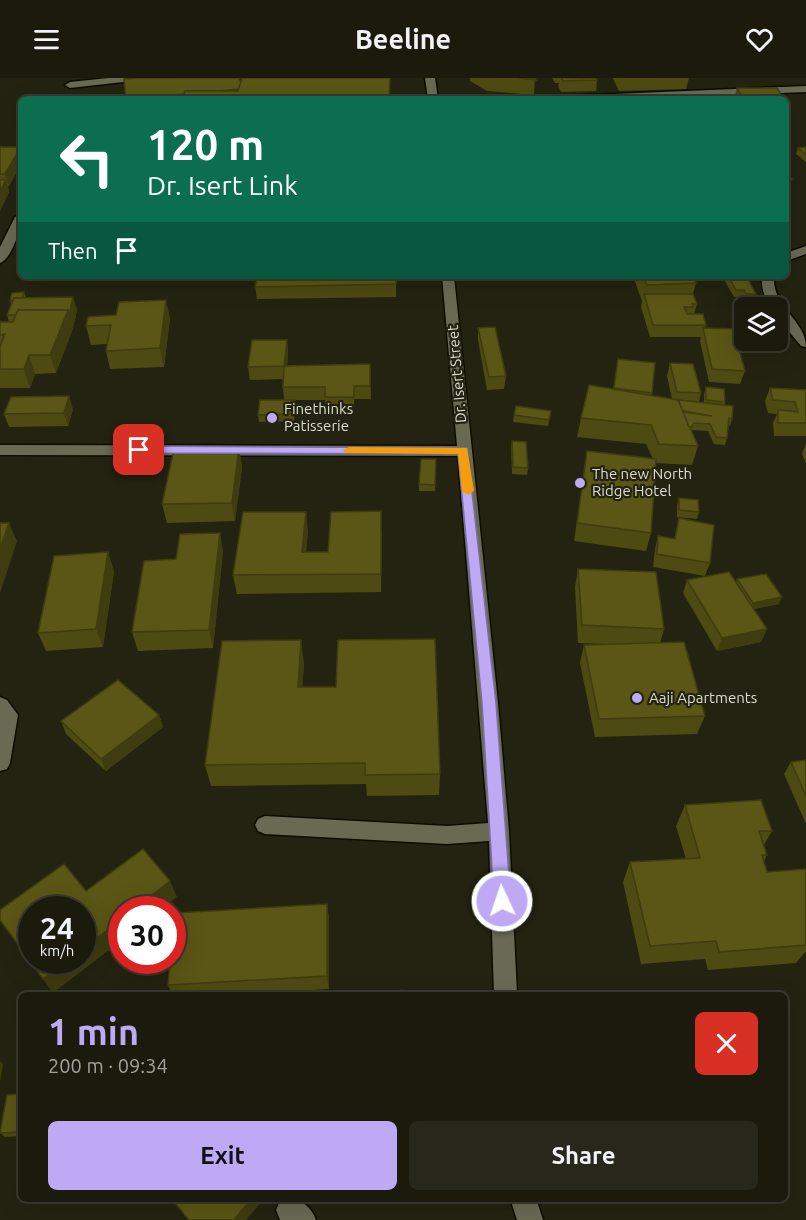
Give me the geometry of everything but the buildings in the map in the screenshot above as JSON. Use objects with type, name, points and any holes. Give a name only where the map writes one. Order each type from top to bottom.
[{"type":"street","points":[[72,96],[70,81],[132,78]]},
{"type":"street","points":[[430,78],[433,96]]},
{"type":"street","points":[[631,96],[806,88]]},
{"type":"street","points":[[0,259],[18,224]]},
{"type":"street","points":[[789,256],[806,250]]},
{"type":"street","name":"Dr. Isert Street","points":[[448,279],[463,451],[476,561],[499,831],[506,992]]},
{"type":"street","points":[[767,279],[766,283],[779,312],[806,344]]},
{"type":"street","points":[[0,450],[463,451]]},
{"type":"street","points":[[0,705],[8,716],[0,763]]},
{"type":"street","points":[[265,825],[447,835],[499,831]]},
{"type":"street","points":[[524,1202],[530,1220]]},
{"type":"slow traffic","points":[[349,450],[463,451],[468,491]]},
{"type":"place","name":"Finethinks Patisserie","points":[[272,418]]},
{"type":"place","name":"The new North Ridge Hotel","points":[[580,483]]},
{"type":"place","name":"Aaji Apartments","points":[[637,698]]},
{"type":"route","points":[[139,450],[463,451],[489,703],[502,901]]}]
